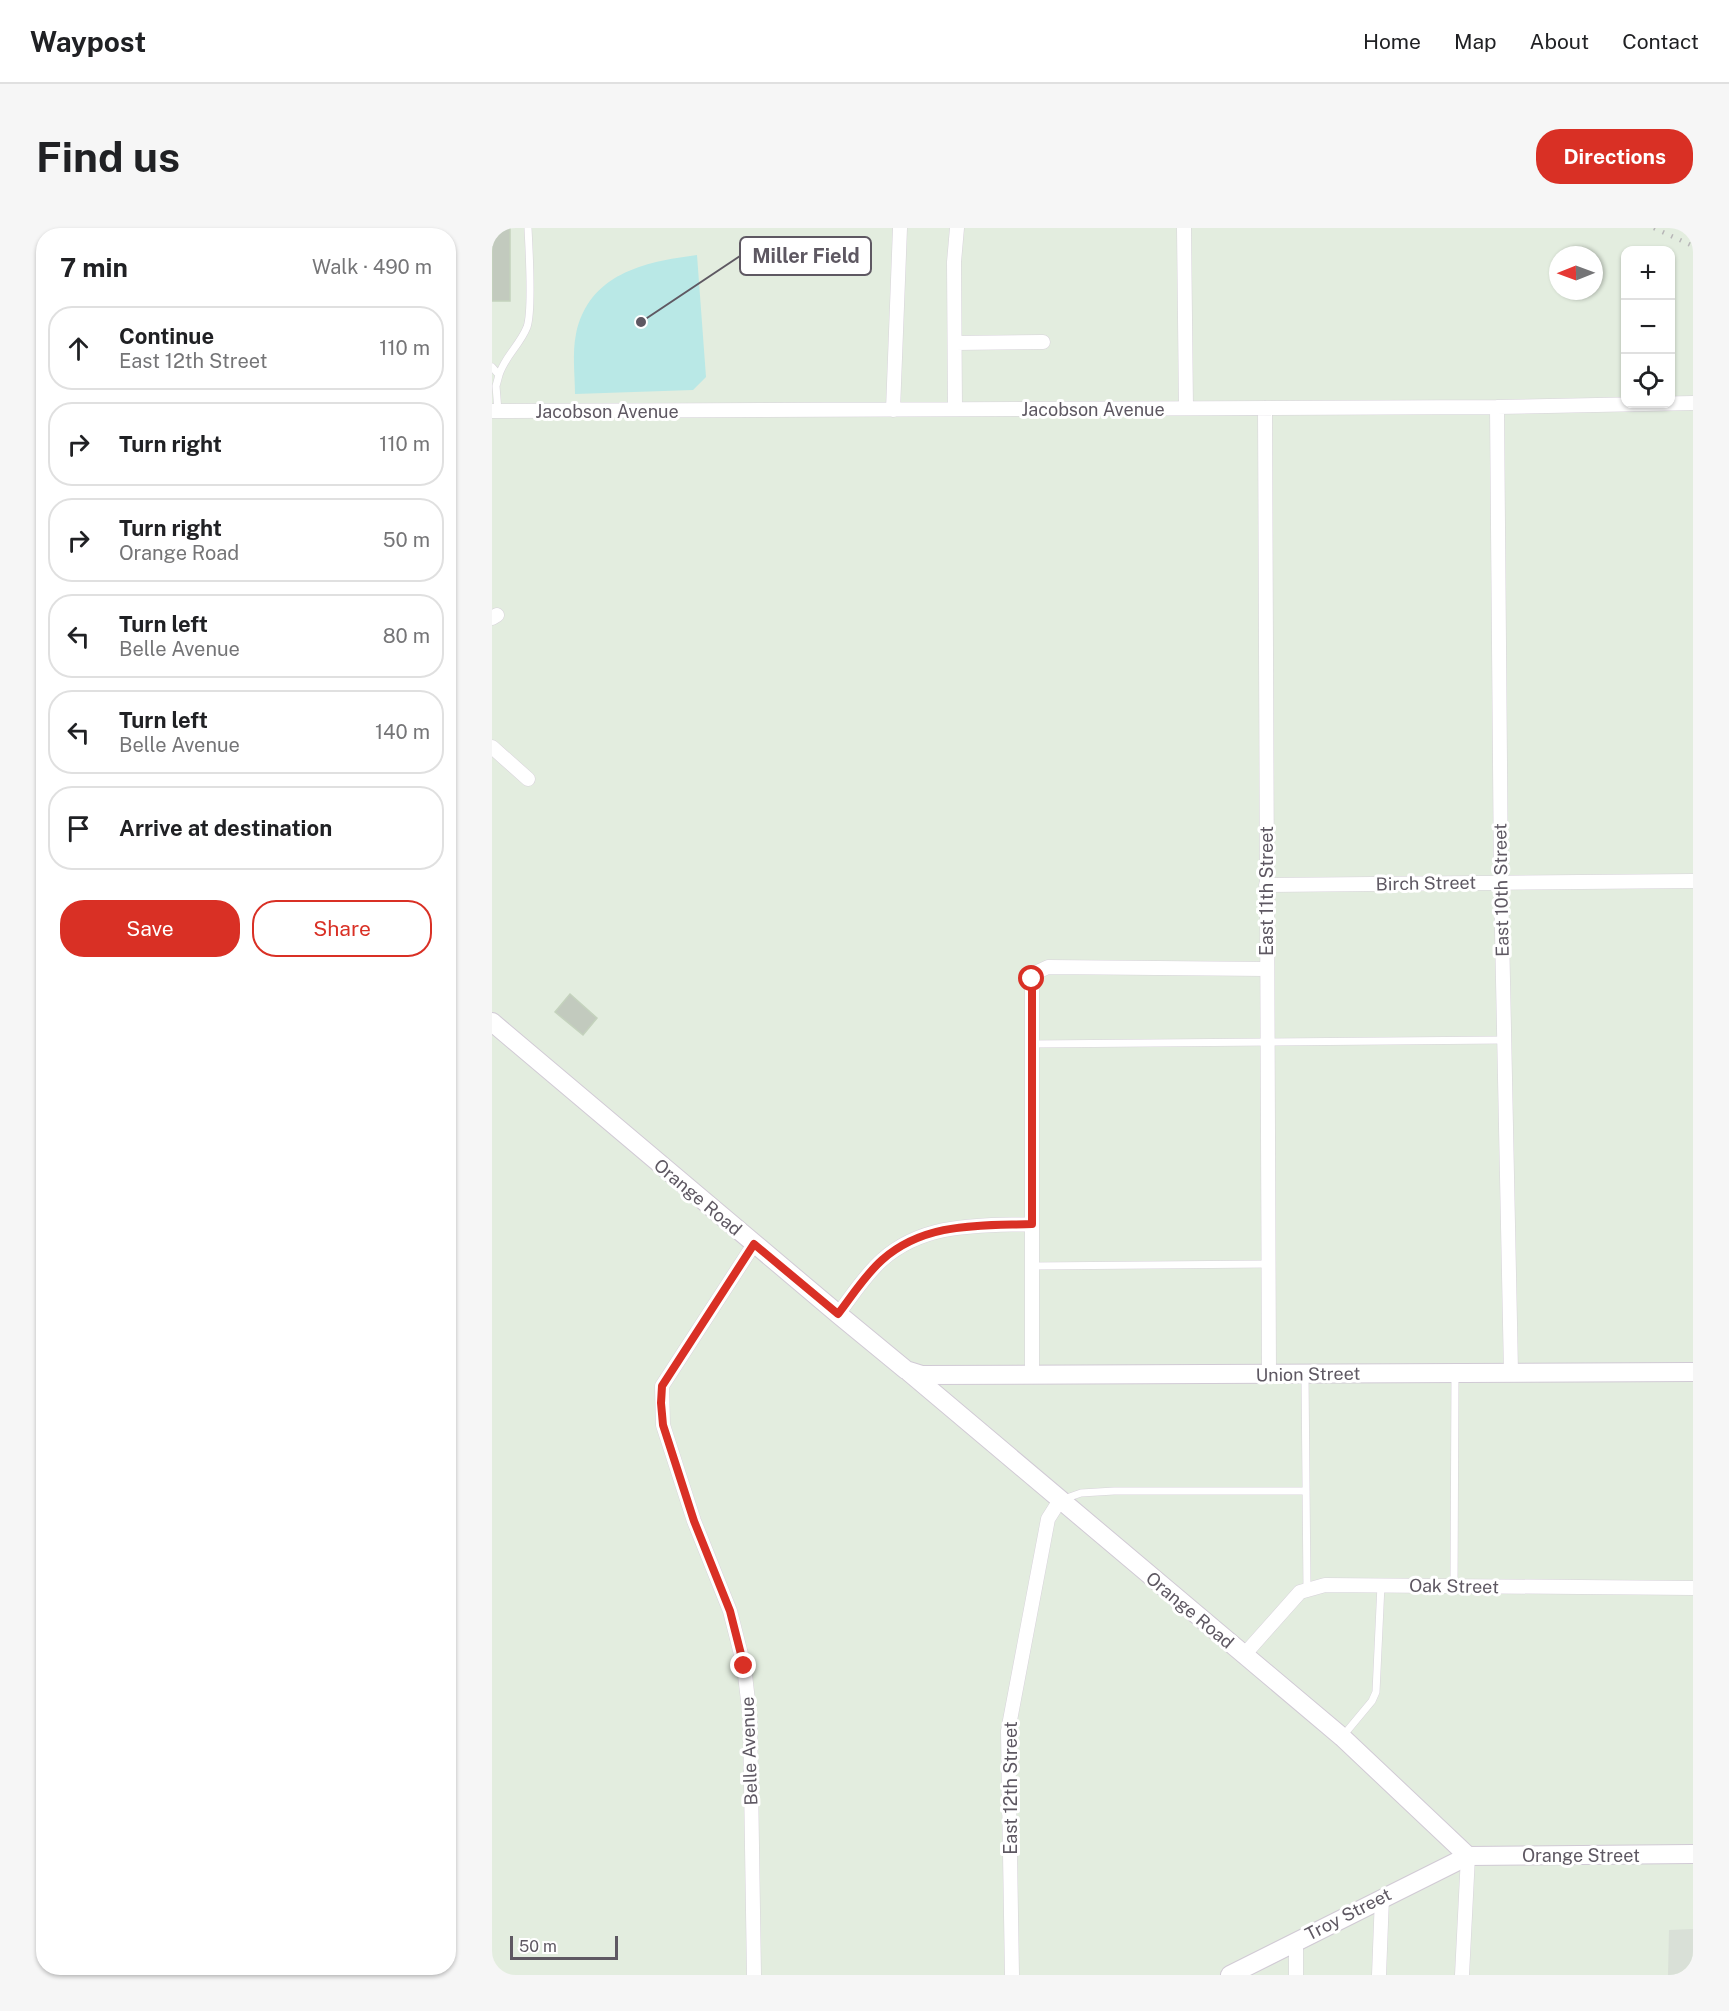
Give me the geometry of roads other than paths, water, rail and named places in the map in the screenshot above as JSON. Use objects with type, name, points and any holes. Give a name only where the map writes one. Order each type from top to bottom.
[{"type":"main road","name":"Orange Road","points":[[492,1023],[838,1314],[914,1372],[1060,1500],[1342,1737],[1468,1856]]},
{"type":"main road","name":"Union Street","points":[[914,1372],[1032,1376],[1693,1372]]},
{"type":"main road","name":"Orange Street","points":[[1468,1856],[1693,1854]]},
{"type":"main road","name":"Troy Street","points":[[1230,1975],[1468,1856]]},
{"type":"street","points":[[894,410],[900,228]]},
{"type":"street","points":[[955,409],[954,262],[957,228]]},
{"type":"street","points":[[1184,228],[1186,408]]},
{"type":"street","points":[[955,343],[1043,342]]},
{"type":"street","name":"Jacobson Avenue","points":[[495,411],[1497,407],[1693,403]]},
{"type":"street","name":"East 10th Street","points":[[1497,407],[1501,882],[1511,1372]]},
{"type":"street","name":"East 11th Street","points":[[1265,408],[1269,1374]]},
{"type":"street","points":[[492,747],[528,779]]},
{"type":"street","name":"Birch Street","points":[[1266,885],[1693,881]]},
{"type":"street","points":[[1032,1376],[1032,986],[1035,973],[1048,967],[1266,969]]},
{"type":"street","points":[[838,1314],[882,1260],[918,1237],[947,1228],[1032,1224]]},
{"type":"street","name":"Belle Avenue","points":[[754,1244],[662,1386],[661,1403],[663,1425],[694,1521],[730,1611],[744,1666],[750,1718],[754,1975]]},
{"type":"street","name":"East 12th Street","points":[[1012,1975],[1008,1731],[1048,1519],[1060,1500]]},
{"type":"street","name":"Oak Street","points":[[1307,1589],[1325,1585],[1693,1588]]},
{"type":"street","points":[[1244,1655],[1300,1592],[1307,1589]]},
{"type":"street","points":[[1462,1975],[1468,1856]]},
{"type":"street","points":[[1379,1975],[1382,1897]]},
{"type":"street","points":[[1296,1941],[1296,1975]]},
{"type":"lane","points":[[495,411],[499,375],[506,357],[521,341],[528,324],[528,228]]},
{"type":"lane","points":[[492,367],[499,375]]},
{"type":"lane","points":[[1032,1044],[1504,1040]]},
{"type":"lane","points":[[1033,1266],[1269,1264]]},
{"type":"lane","points":[[1454,1586],[1455,1372]]},
{"type":"lane","points":[[1305,1374],[1307,1589]]},
{"type":"lane","points":[[1060,1500],[1081,1493],[1114,1491],[1306,1491]]},
{"type":"lane","points":[[1342,1737],[1372,1701],[1376,1692],[1381,1585]]},
{"type":"railway","points":[[1654,228],[1693,246]]},
{"type":"place","name":"Miller Field","points":[[641,322]]}]
